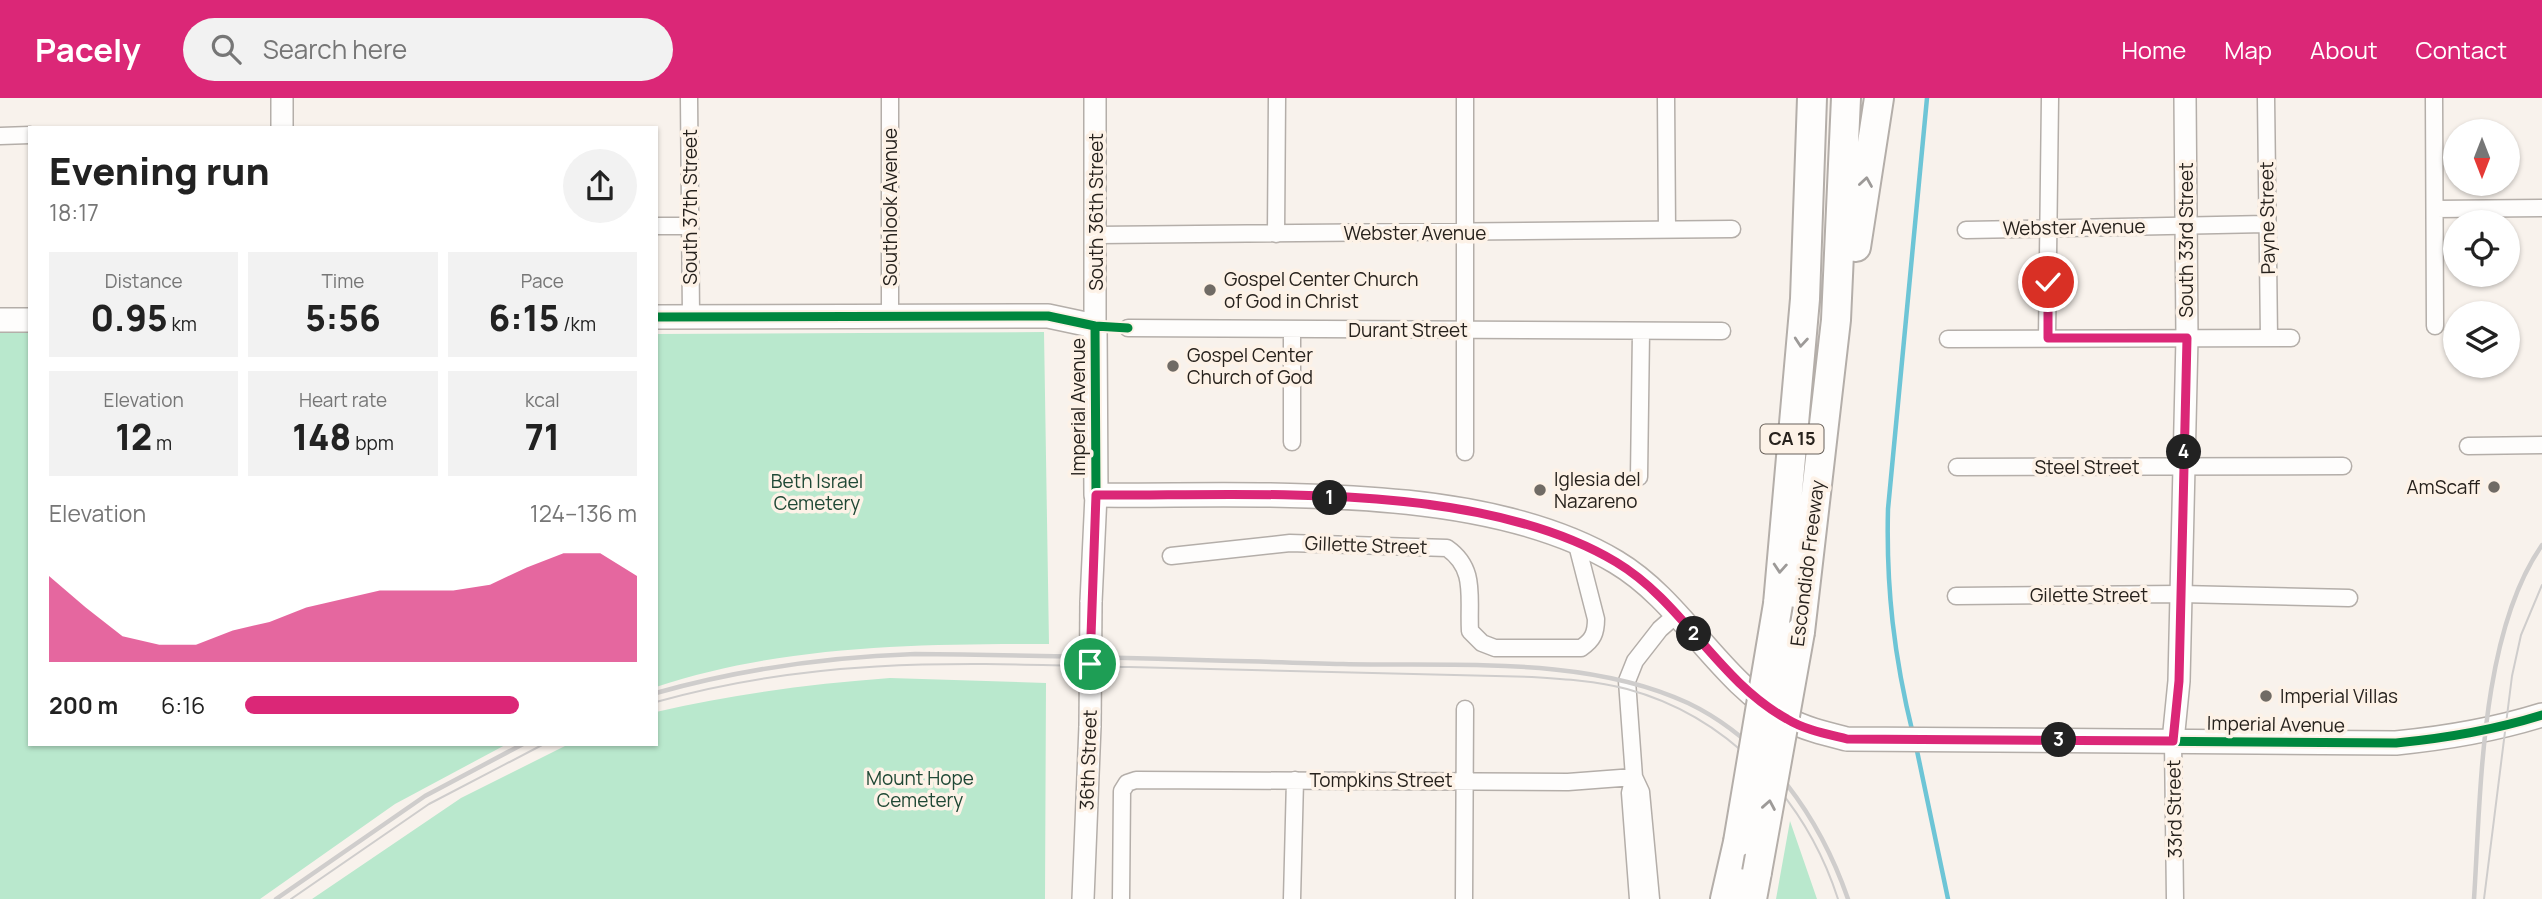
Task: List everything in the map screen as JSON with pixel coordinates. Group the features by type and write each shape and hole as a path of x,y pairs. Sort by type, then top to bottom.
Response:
{"highway":[{"name":"Escondido Freeway","path":"1755,886 1800,632 1836,320 1846,98"},
{"path":"1836,320 1853,267 1879,98"},
{"name":"Escondido Freeway","path":"1725,899 1738,842 1777,604 1805,299 1810,100"}],"main road":[{"name":"Imperial Avenue","path":"658,317 1048,316 1095,326 1096,495 1391,500 1458,510 1542,528 1576,541 1618,563 1676,615 1731,676 1767,706 1789,721 1847,739 2396,743 2474,734 2542,715"},
{"path":"0,320 28,320"}],"street":[{"path":"282,98 282,126"},
{"name":"South 37th Street","path":"689,98 691,316"},
{"name":"Southlook Avenue","path":"890,98 890,316"},
{"name":"South 36th Street","path":"1095,98 1098,235 1095,326"},
{"path":"1276,234 1277,98"},
{"path":"1465,98 1465,452"},
{"path":"1666,98 1667,229"},
{"path":"2048,338 2050,98"},
{"name":"South 33rd Street","path":"2183,467 2187,338 2185,98"},
{"name":"Payne Street","path":"2266,98 2269,338"},
{"path":"2434,98 2435,326"},
{"path":"0,136 28,135"},
{"path":"2435,209 2542,208"},
{"name":"Webster Avenue","path":"1966,230 2048,226 2266,224"},
{"path":"658,226 690,226"},
{"name":"Webster Avenue","path":"1098,235 1732,229"},
{"name":"Durant Street","path":"1128,328 1722,331"},
{"path":"1292,330 1292,442"},
{"path":"1639,477 1642,332"},
{"path":"1948,339 2291,338"},
{"path":"2468,446 2542,445"},
{"name":"Steel Street","path":"1956,467 2343,467"},
{"name":"33rd Street","path":"2175,899 2173,741 2179,681 2183,467"},
{"name":"36th Street","path":"1083,899 1096,495"},
{"name":"Gillette Street","path":"1171,556 1290,543 1447,548 1463,559 1467,571 1470,631 1482,643 1494,648 1581,648 1591,641 1596,631 1596,619 1576,541"},
{"name":"Gilette Street","path":"1956,596 2180,594 2349,598"},
{"path":"1638,899 1630,793 1634,777 1627,681 1635,661 1660,629 1676,615"},
{"path":"1464,899 1465,709"},
{"path":"1634,777 1641,792 1651,899"},
{"name":"Tompkins Street","path":"1127,783 1295,779 1568,782 1634,777"},
{"path":"1292,899 1295,779"},
{"name":"36th Street","path":"1121,899 1122,791 1127,783"}],"green space":[{"path":"28,331 28,746 503,746 395,804 260,899 0,899 0,332"},
{"name":"Beth Israel Cemetery","path":"1044,332 1049,644 900,647 801,655 704,673 658,686 658,334"},
{"name":"Mount Hope Cemetery","path":"890,678 1046,683 1045,899 312,899 461,798 565,746 658,746 658,712 772,690"},
{"path":"1790,821 1817,899 1776,899"}],"waterway":[{"path":"1913,734 1893,622 1888,567 1888,509 1927,98"},
{"path":"1916,746 1948,899"}],"tram line":[{"path":"2484,899 2512,676 2521,635 2542,585"},
{"path":"658,702 717,687 776,677 834,670 949,664 1532,677 1604,684 1664,702 1699,720 1731,742 1759,767 1784,796 1806,828 1838,899"},
{"path":"291,899 429,804 540,746"}],"railway":[{"path":"2474,899 2482,764 2495,668 2506,623 2522,581 2542,545"},
{"path":"658,692 720,677 784,666 915,654 1474,665 1563,670 1606,677 1648,688 1688,703 1716,719 1766,760 1806,811 1848,899"},
{"path":"276,899 425,796 519,746"}],"cycle path":[{"path":"658,317 1048,316 1095,326 1128,328"},
{"path":"1095,326 1096,495 1293,495 1364,498 1433,505 1499,517 1561,536 1616,562 1640,579 1661,598 1720,663 1763,703 1794,723 1824,733 1847,739 2396,743 2470,733 2542,715"}],"place":[{"name":"Gospel Center Church of God in Christ","path":"1210,290"},
{"name":"Gospel Center Church of God","path":"1173,366"},
{"name":"AmScaff","path":"2494,487"},
{"name":"Iglesia del Nazareno","path":"1540,490"},
{"name":"Imperial Villas","path":"2266,696"}],"route":[{"path":"1090,664 1096,495 1391,500 1438,506 1542,528 1576,541 1618,563 1668,606 1731,676 1767,706 1789,721 1823,733 1847,739 2173,741 2179,681 2187,338 2048,338 2048,282"}]}
